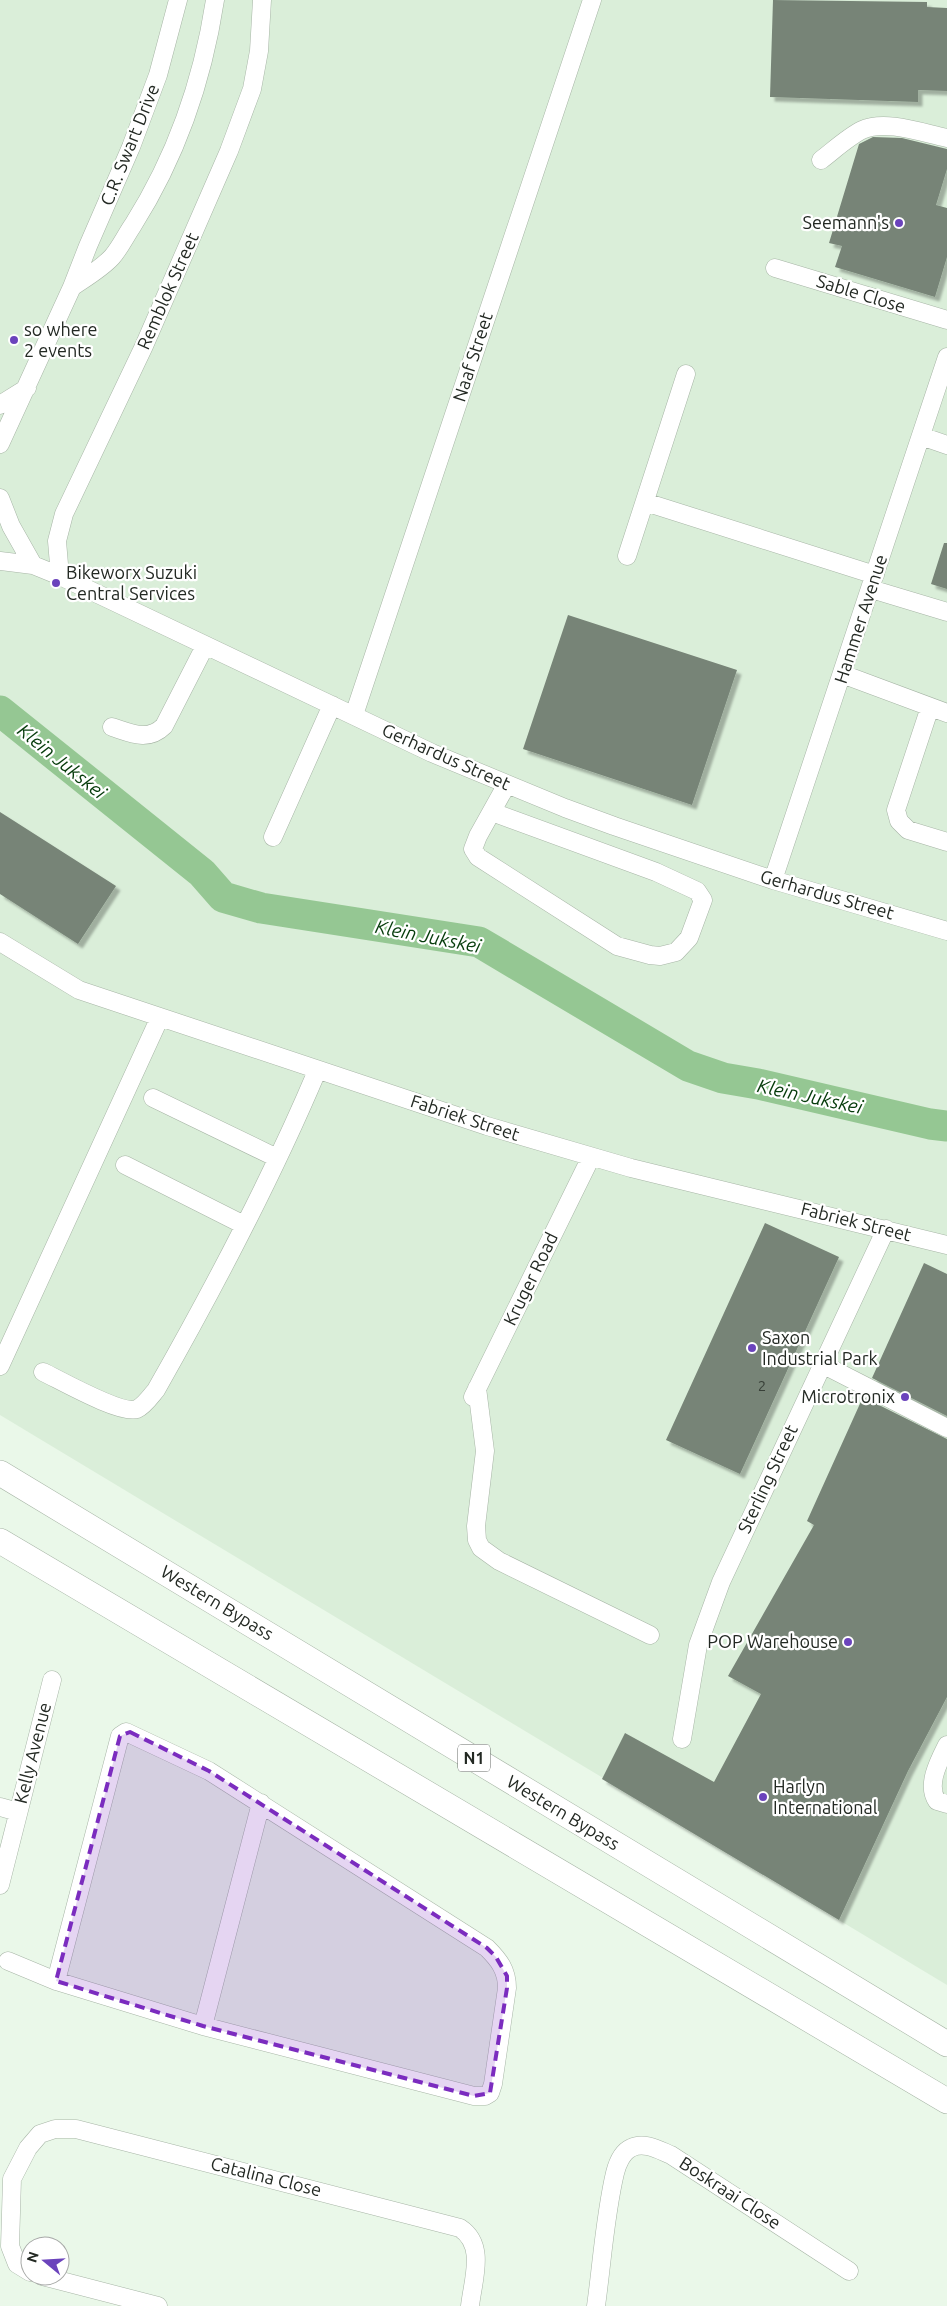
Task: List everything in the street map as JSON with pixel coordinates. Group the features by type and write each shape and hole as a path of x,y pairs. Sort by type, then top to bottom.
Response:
{"highway":[{"name":"Western Bypass","path":"0,1473 947,2044"},
{"path":"0,1541 947,2101"}],"street":[{"name":"C.R. Swart Drive","path":"0,444 72,287 131,147 158,75 178,0"},
{"name":"C.R. Swart Drive","path":"72,287 112,257 144,207 180,134 198,79 215,0"},
{"name":"Remblok Street","path":"60,576 57,541 64,514 151,328 229,151 252,89 259,51 262,0"},
{"name":"Naaf Street","path":"354,715 592,0"},
{"path":"821,160 862,130 873,126 886,126 947,138"},
{"name":"Sable Close","path":"776,268 947,320"},
{"name":"Hammer Avenue","path":"773,880 947,357"},
{"path":"627,556 686,374"},
{"path":"0,406 27,387"},
{"path":"921,436 947,444"},
{"path":"0,498 11,526 33,564"},
{"path":"645,502 833,562 873,582 947,612"},
{"name":"Gerhardus Street","path":"0,561 33,564 432,753 614,826 773,880 947,930"},
{"path":"112,727 144,736 160,731 205,646"},
{"path":"842,674 947,713"},
{"path":"272,838 332,705"},
{"path":"930,707 896,810 899,822 908,830 947,842"},
{"path":"492,812 656,872 697,891 703,900 689,938 676,952 660,956 650,956 617,946 488,865 475,854 474,848 478,836 507,784"},
{"name":"Fabriek Street","path":"0,942 79,990 317,1070 591,1157 947,1245"},
{"path":"0,1365 160,1017"},
{"path":"43,1372 107,1403 128,1409 137,1409 156,1390 244,1225 317,1070"},
{"path":"153,1098 277,1158"},
{"name":"Kruger Road","path":"591,1157 474,1394 485,1451 476,1526 477,1540 481,1548 499,1561 650,1635"},
{"path":"125,1165 244,1225"},
{"name":"Sterling Street","path":"682,1739 698,1645 712,1606 744,1528 886,1229"},
{"path":"822,1364 947,1428"},
{"name":"Kelly Avenue","path":"0,1885 52,1680"},
{"path":"8,1961 56,1981 203,2026 474,2096 490,2093 493,2084 507,1988 507,1976 496,1957 487,1948 209,1771 130,1732 120,1736 56,1981"},
{"path":"947,1745 940,1760 932,1790 937,1801 947,1804"},
{"path":"203,2026 260,1803"},
{"path":"0,1807 18,1812"},
{"name":"Catalina Close","path":"20,2266 17,2264 10,2246 6,2177 40,2134 55,2129 76,2129 444,2222 466,2232 474,2242 476,2250 470,2306"},
{"name":"Boskraai Close","path":"596,2306 615,2173 618,2163 631,2148 641,2146 657,2149 671,2155 849,2271"},
{"path":"70,2283 158,2306"}],"highlighted area":[{"path":"130,1732 209,1771 487,1948 496,1957 507,1976 507,1988 490,2093 474,2096 203,2026 56,1981 120,1736"}],"shaded area":[{"path":"0,0 947,0 947,1985 0,1415"}],"building":[{"path":"773,0 927,2 927,7 947,8 947,91 918,90 918,102 770,97"},
{"path":"873,137 902,138 947,149 947,169 936,205 947,208 947,257 935,297 835,267 842,246 829,243 859,144"},
{"path":"944,543 947,543 947,589 931,584"},
{"path":"568,615 737,670 692,805 523,749"},
{"path":"0,812 116,886 78,944 0,894"},
{"name":"Saxon Industrial Park","path":"765,1223 839,1257 740,1474 666,1440"},
{"path":"924,1263 947,1274 947,1416 872,1378"},
{"path":"863,1397 947,1439 947,1697 908,1771 839,1920 602,1779 625,1733 714,1782 761,1694 728,1676 814,1525 807,1521"}],"waterway":[{"name":"Klein Jukskei","path":"0,711 202,873 223,897 261,908 479,942 688,1066 723,1078 758,1084 930,1124 947,1126"}],"place":[{"name":"Seemann's","path":"899,223"},
{"name":"so where 2 events","path":"14,340"},
{"name":"Bikeworx Suzuki Central Services","path":"56,583"},
{"name":"Saxon Industrial Park","path":"752,1348"},
{"name":"Microtronix","path":"905,1397"},
{"name":"POP Warehouse","path":"848,1642"},
{"name":"Harlyn International","path":"763,1797"}]}
